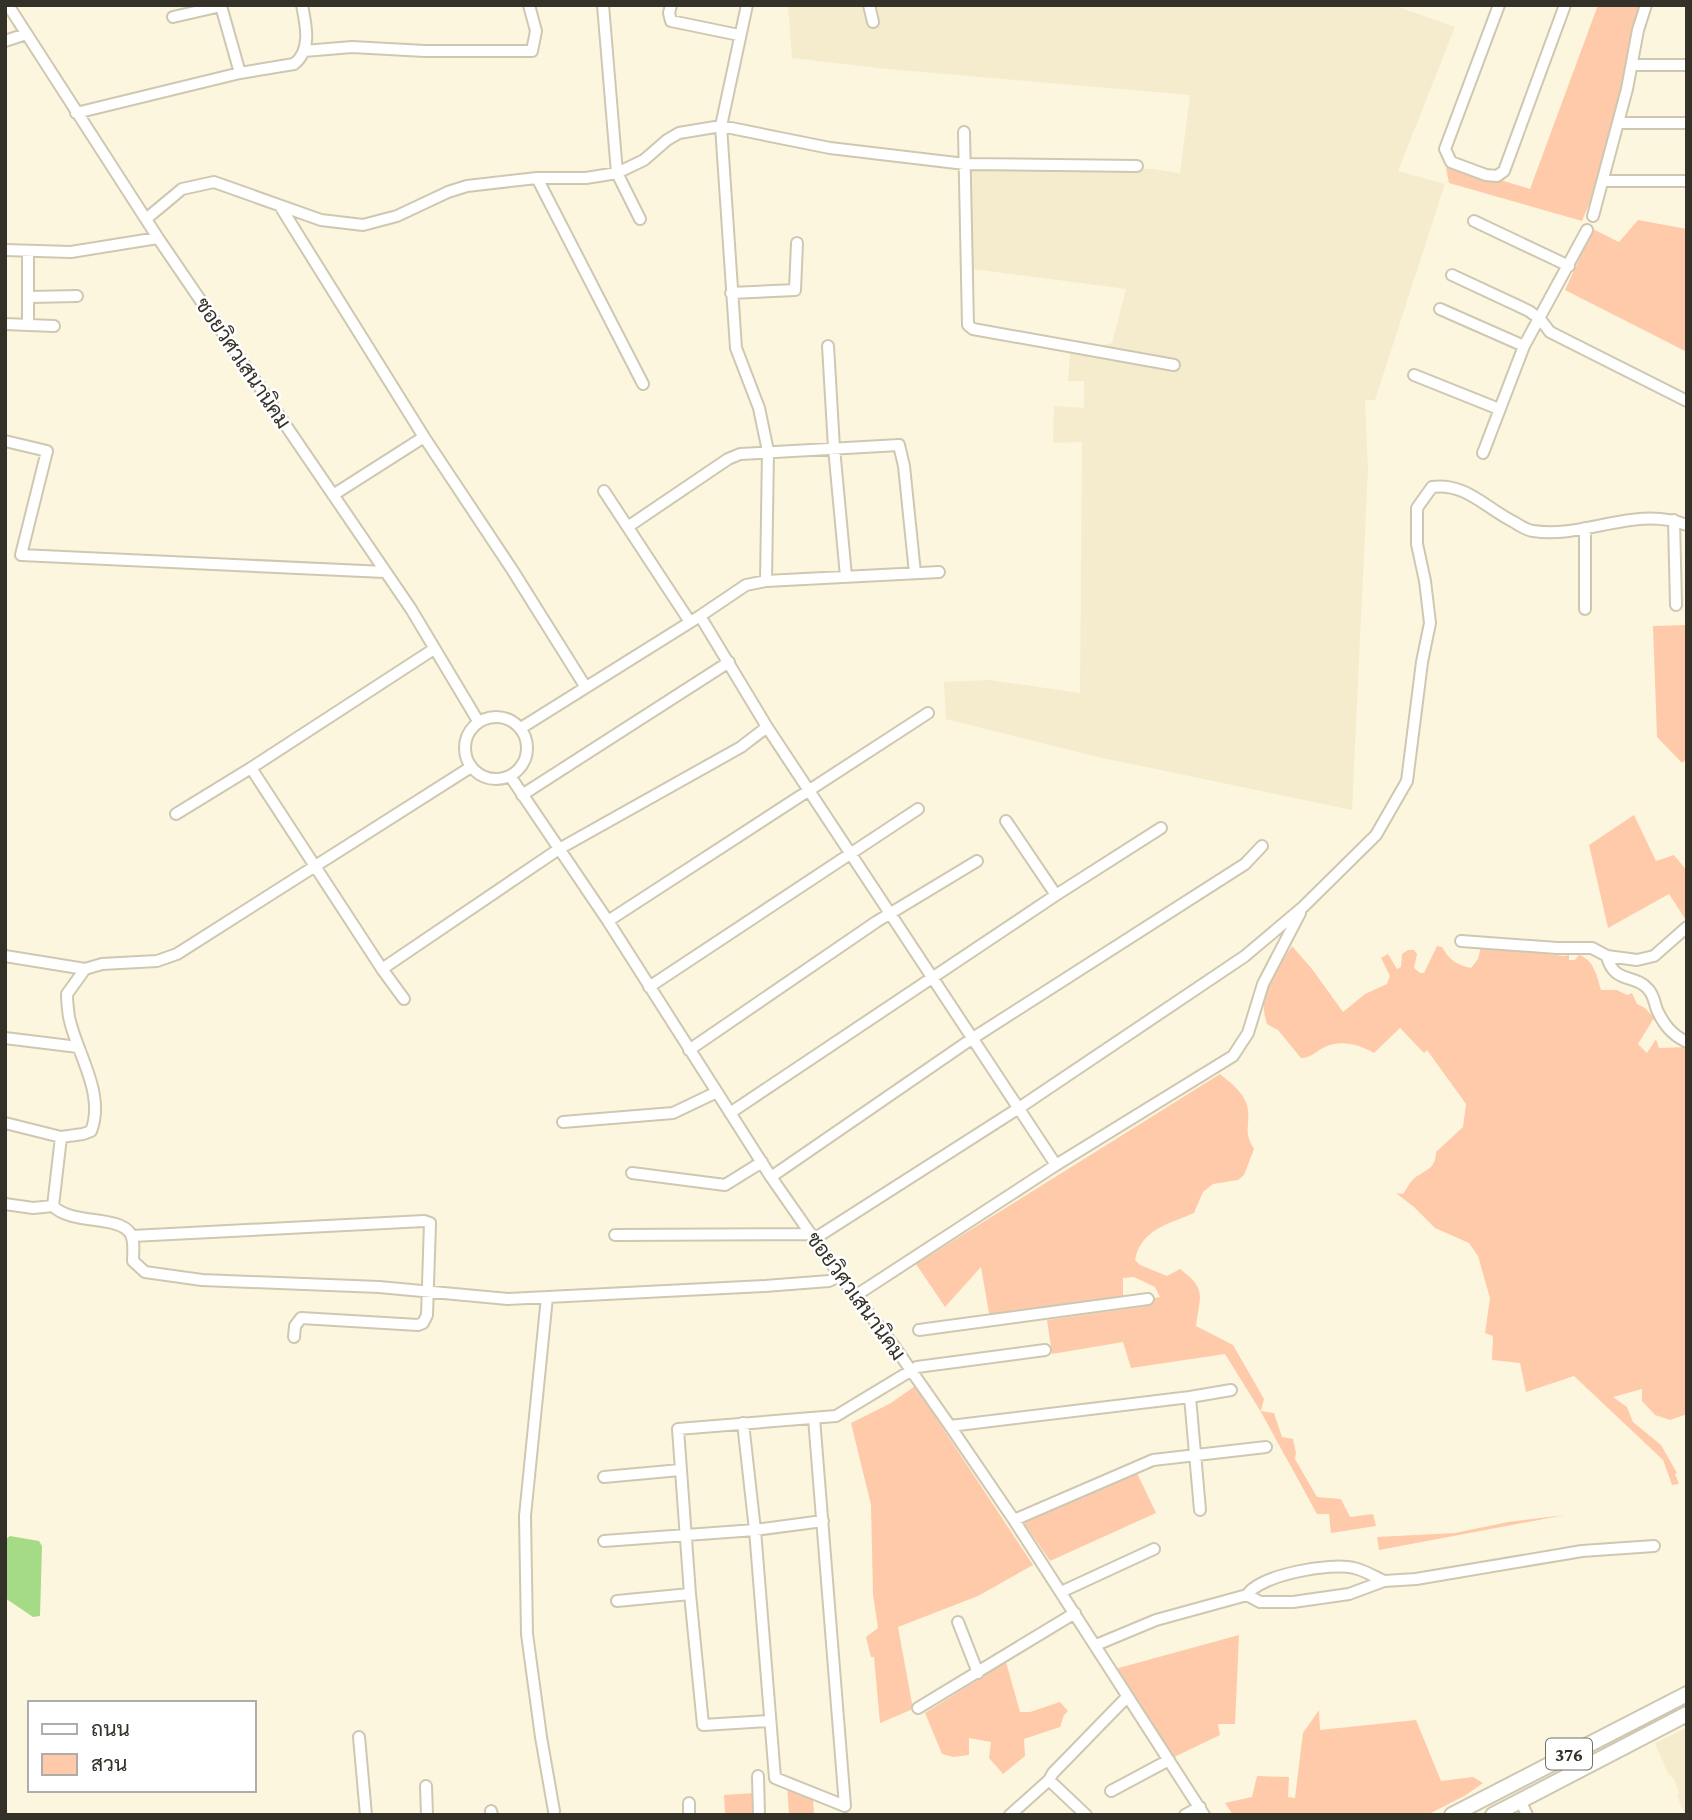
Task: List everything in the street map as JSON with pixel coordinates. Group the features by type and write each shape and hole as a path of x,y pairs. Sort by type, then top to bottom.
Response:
{"main road":[{"name":"376","path":"1452,1815 1687,1694"},
{"name":"376","path":"1493,1815 1687,1714"}],"street":[{"name":"ซอยวิศวเสนานิคม","path":"8,5 158,238 385,572 478,721"},
{"path":"76,113 240,73 294,64 304,51 306,39 302,5"},
{"path":"304,51 352,47 533,51 536,31 529,5"},
{"path":"603,5 617,173 640,219"},
{"path":"671,5 671,21 740,35"},
{"path":"747,5 721,126 736,348 759,408 768,451 766,581"},
{"path":"869,5 873,22"},
{"path":"1499,5 1445,149 1451,162 1486,175 1497,176 1504,171 1565,5"},
{"path":"1593,216 1646,5"},
{"path":"173,17 221,6 240,73"},
{"path":"5,41 26,34"},
{"path":"1633,65 1687,65"},
{"path":"1618,123 1687,123"},
{"path":"146,219 182,189 214,181 321,220 363,225 397,216 467,186 537,178 586,178 617,173 644,160 679,133 721,126 830,148 965,164 1137,166"},
{"path":"964,132 968,325 972,329 1174,365"},
{"path":"537,178 643,384"},
{"path":"1603,181 1687,181"},
{"path":"280,206 424,438 513,571 585,686"},
{"path":"1474,221 1569,266"},
{"path":"1483,453 1524,346 1587,230"},
{"path":"5,250 71,252 158,238"},
{"path":"731,293 795,290 797,243"},
{"path":"28,251 29,325"},
{"path":"1452,275 1529,311 1540,319 1550,332 1687,401"},
{"path":"30,297 77,296"},
{"path":"1440,309 1524,346"},
{"path":"5,324 54,326"},
{"path":"828,346 846,576"},
{"path":"1414,375 1499,408"},
{"path":"333,495 424,438"},
{"path":"5,441 47,452 22,555 385,572"},
{"path":"629,526 728,459 740,454 889,444 901,447 915,573"},
{"path":"615,1236 812,1236 1019,1108 1245,956 1303,907 1376,835 1407,781 1422,662 1430,623 1426,581 1417,544 1417,508 1433,487 1446,485 1474,496 1501,516 1531,531 1585,528 1652,517 1687,525"},
{"path":"604,491 729,662 767,727 1056,1165"},
{"path":"1674,520 1675,605"},
{"path":"1585,528 1585,609"},
{"path":"521,727 746,585 766,581 939,572"},
{"path":"176,814 435,649"},
{"path":"522,795 729,662"},
{"path":"608,921 928,713"},
{"path":"496,716 505,717 521,727 526,736 527,755 518,771 499,779 479,774 471,767 464,748 466,738 478,721 496,716"},
{"path":"382,969 559,849 741,747 767,727"},
{"path":"5,956 85,969 102,964 157,961 177,954 471,767"},
{"path":"251,768 404,999"},
{"name":"ซอยวิศวเสนานิคม","path":"510,776 608,921 771,1177 950,1426 1014,1520 1202,1811"},
{"path":"649,987 918,809"},
{"path":"1006,821 1056,895"},
{"path":"730,1113 1161,828"},
{"path":"771,1177 973,1038 1211,887 1245,864 1262,846"},
{"path":"689,1050 891,913 977,861"},
{"path":"855,1296 1056,1165 1233,1056 1248,1033 1263,984 1303,907"},
{"path":"1461,941 1557,948 1592,947 1607,956 1637,960 1654,956 1687,927"},
{"path":"1607,956 1609,966 1616,973 1645,985 1651,992 1665,1025 1676,1037 1687,1042"},
{"path":"5,1123 61,1137 91,1130 95,1105 69,1017 66,995 85,969"},
{"path":"5,1038 78,1047"},
{"path":"563,1122 673,1113 717,1092"},
{"path":"53,1206 61,1137"},
{"path":"632,1173 725,1185 762,1162"},
{"path":"5,1204 33,1208 53,1206"},
{"path":"53,1206 71,1217 101,1221 123,1228 132,1236 424,1221 430,1223 427,1315 420,1325 301,1318 295,1326 294,1337"},
{"path":"132,1236 133,1261 145,1272 160,1275 202,1280 379,1287 509,1299 765,1286 829,1281 840,1276"},
{"path":"547,1297 525,1529 527,1634 554,1811"},
{"path":"919,1329 1148,1299"},
{"path":"770,1721 703,1725 678,1429 836,1416 923,1365 1045,1350"},
{"path":"950,1426 1231,1390"},
{"path":"1190,1397 1200,1510"},
{"path":"743,1423 755,1530 775,1778 845,1806 814,1418"},
{"path":"1014,1520 1153,1460 1266,1447"},
{"path":"604,1477 680,1470"},
{"path":"604,1541 755,1530 823,1521"},
{"path":"1096,1645 1156,1619 1247,1595 1261,1602 1293,1602 1349,1594 1384,1581 1416,1579 1582,1552 1654,1546"},
{"path":"1061,1592 1154,1549"},
{"path":"1247,1595 1252,1587 1289,1573 1321,1568 1353,1567 1384,1581"},
{"path":"617,1601 690,1594"},
{"path":"918,1708 1075,1612"},
{"path":"958,1622 978,1672"},
{"path":"1010,1815 1049,1780 1128,1697"},
{"path":"359,1737 366,1815"},
{"path":"1111,1791 1169,1760"},
{"path":"758,1776 759,1815"},
{"path":"1049,1780 1086,1815"},
{"path":"426,1786 427,1815"},
{"path":"1520,1800 1527,1815"},
{"path":"1185,1815 1202,1811"}],"shaded area":[{"path":"788,5 1393,5 1455,27 1398,171 1445,184 1375,400 1365,400 1368,469 1352,810 1098,757 946,719 944,682 989,680 1080,693 1082,442 1053,443 1054,406 1084,408 1084,381 1068,381 1070,353 1112,343 1126,289 973,269 971,167 1153,169 1180,173 1190,95 887,69 792,58"},
{"path":"10,1536 39,1541 42,1546 40,1616 33,1617 5,1598 5,1540"},
{"path":"1687,1727 1685,1815 1674,1779 1668,1774 1655,1743"}],"green space":[{"path":"1598,5 1640,5 1632,29 1624,80 1590,202 1582,221 1449,183 1446,168 1451,165 1530,189"},
{"path":"1638,220 1687,229 1687,352 1565,290 1593,229 1619,242"},
{"path":"1687,625 1687,759 1682,763 1657,737 1653,626"},
{"path":"1634,815 1656,861 1674,855 1687,871 1686,920 1669,894 1608,928 1589,845"},
{"path":"1292,946 1343,1012 1365,994 1387,984 1390,976 1381,958 1388,954 1397,969 1401,967 1402,954 1414,950 1417,954 1414,968 1420,973 1424,973 1437,946 1442,947 1454,961 1471,968 1478,959 1481,946 1569,955 1569,960 1575,960 1579,955 1591,965 1601,990 1617,990 1627,995 1632,993 1637,1004 1654,1018 1638,1044 1647,1053 1656,1039 1659,1048 1687,1047 1687,1414 1670,1420 1655,1415 1642,1401 1642,1389 1613,1397 1627,1407 1633,1422 1661,1445 1677,1473 1675,1474 1679,1484 1672,1485 1663,1460 1574,1376 1526,1392 1520,1363 1492,1360 1493,1336 1485,1333 1490,1298 1478,1256 1469,1243 1435,1228 1396,1193 1403,1194 1414,1178 1431,1167 1436,1152 1463,1127 1466,1104 1427,1050 1424,1053 1400,1028 1374,1053 1339,1043 1301,1058 1278,1030 1267,1024 1264,1013 1269,983"},
{"path":"1220,1074 1238,1090 1247,1104 1248,1134 1254,1149 1244,1175 1238,1180 1213,1184 1203,1192 1194,1213 1150,1234 1143,1241 1135,1260 1140,1265 1167,1276 1180,1269 1189,1276 1200,1293 1196,1326 1233,1345 1264,1399 1261,1411 1274,1413 1282,1437 1293,1439 1295,1459 1317,1497 1341,1499 1350,1517 1373,1514 1376,1526 1331,1533 1329,1514 1317,1514 1261,1412 1225,1354 1131,1368 1123,1342 1052,1354 1047,1320 1147,1306 1148,1299 990,1319 981,1267 945,1307 916,1264","holes":["1134,1277 1155,1287 1160,1297 1149,1299 1147,1295 1123,1295 1123,1278"]},
{"path":"915,1386 1033,1565 978,1596 898,1627 913,1709 880,1723 874,1657 871,1657 866,1637 878,1628 873,1595 871,1505 851,1423 891,1403"},
{"path":"1137,1473 1156,1513 1050,1561 1024,1523"},
{"path":"1565,1515 1379,1550 1377,1537 1455,1533 1508,1522"},
{"path":"1239,1635 1235,1724 1218,1724 1220,1735 1172,1758 1115,1669"},
{"path":"1006,1662 1020,1712 1030,1712 1060,1702 1068,1711 1060,1727 1024,1739 1025,1756 1003,1774 989,1758 991,1742 969,1738 969,1755 953,1757 942,1754 925,1713"},
{"path":"1319,1710 1320,1730 1416,1720 1441,1781 1473,1777 1483,1783 1427,1815 1233,1815 1225,1803 1252,1797 1257,1776 1289,1777 1288,1797 1295,1798 1303,1733"},
{"path":"787,1786 813,1799 814,1815 789,1815"},
{"path":"754,1793 755,1815 725,1815 724,1795"}]}
